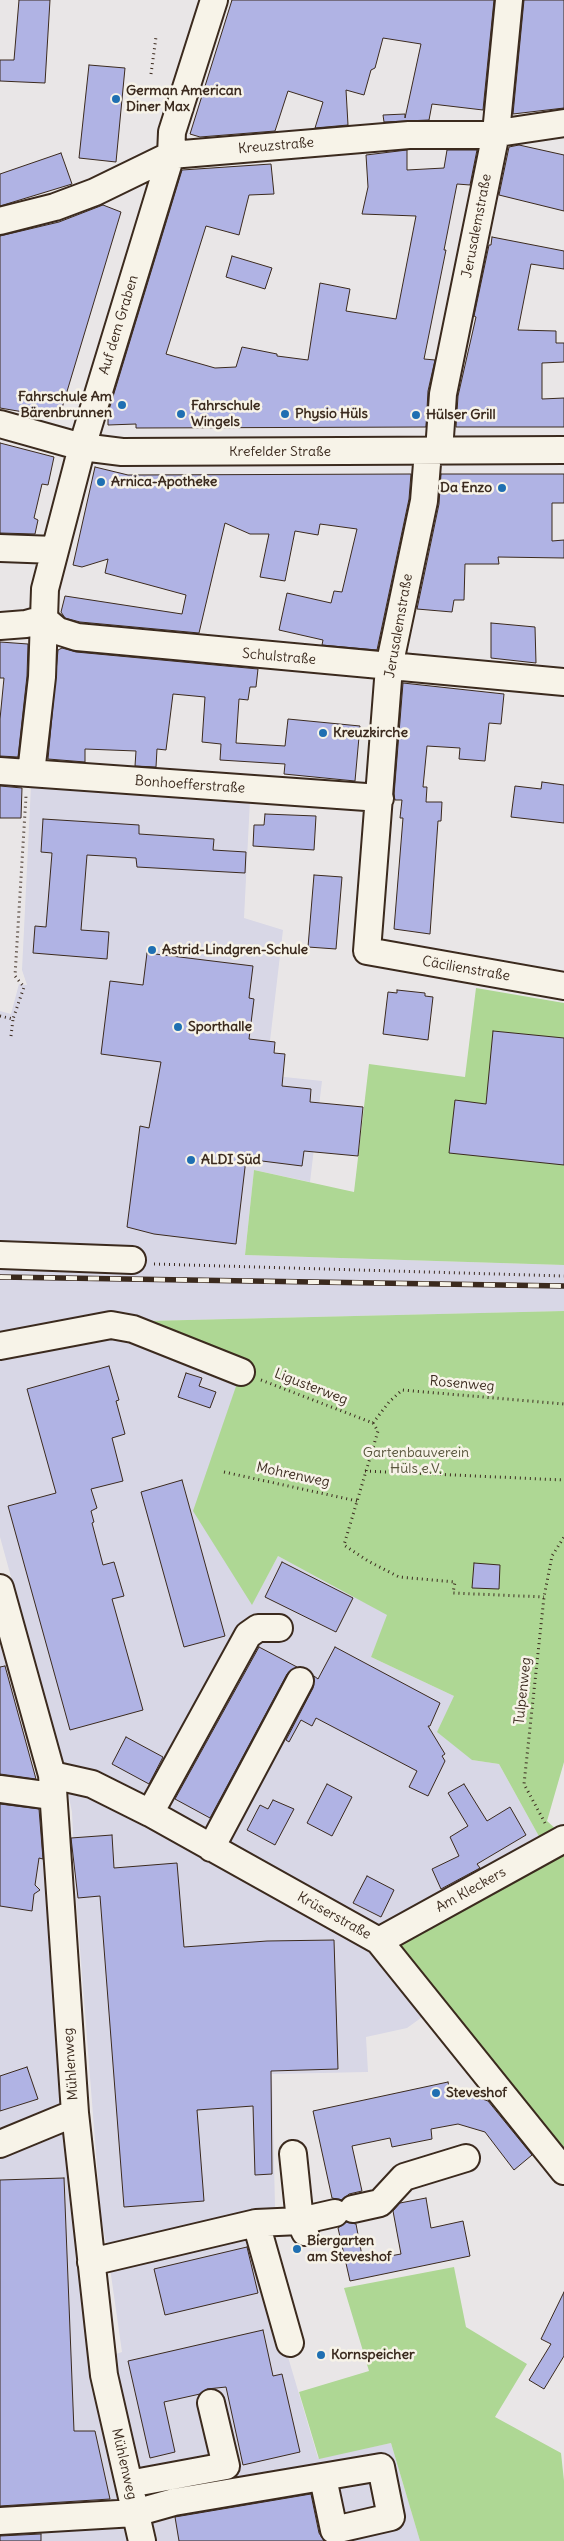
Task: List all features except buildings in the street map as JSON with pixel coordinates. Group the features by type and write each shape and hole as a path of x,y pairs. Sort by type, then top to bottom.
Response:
{"street":[{"name":"Auf dem Graben","path":"31,773 42,677 45,588 82,447 171,155 172,132 214,0"},
{"name":"Jerusalemstraße","path":"368,951 389,667 424,501 434,451 442,394 496,133 509,0"},
{"name":"Kreuzstraße","path":"0,221 55,207 95,192 171,155 409,135 496,133 564,123"},
{"name":"Krefelder Straße","path":"0,424 82,447 131,452 564,450"},
{"path":"0,548 55,550"},
{"path":"0,626 26,624 44,619"},
{"name":"Schulstraße","path":"44,619 58,631 77,637 564,682"},
{"name":"Bonhoefferstraße","path":"0,771 380,798"},
{"name":"Cäcilienstraße","path":"368,951 564,986"},
{"path":"0,1255 132,1260"},
{"path":"0,1346 111,1325 133,1329 241,1372"},
{"name":"Mühlenweg","path":"0,1588 11,1669 52,1785 74,2113 104,2376 142,2541"},
{"path":"150,1813 248,1635 258,1628 279,1628"},
{"path":"211,1848 300,1680"},
{"name":"Krüserstraße","path":"0,1789 92,1784 150,1813 379,1941 564,2171"},
{"name":"Am Kleckers","path":"379,1941 560,1841"},
{"path":"0,2144 74,2113"},
{"path":"293,2154 302,2226"},
{"path":"91,2262 256,2223 302,2226 344,2211 380,2203 404,2177 466,2158"},
{"path":"256,2223 290,2343"},
{"path":"129,2484 226,2466 211,2403"},
{"path":"0,2521 135,2513 174,2502 323,2478"}],"path":[{"path":"151,74 156,37"},
{"path":"11,1036 13,1019 24,987 15,976 26,793 31,773"},
{"path":"0,1016 13,1019"},
{"path":"132,1260 163,1266 564,1276"},
{"name":"Ligusterweg","path":"241,1372 372,1423"},
{"name":"Rosenweg","path":"372,1423 389,1402 402,1390 564,1404"},
{"path":"372,1423 378,1431 344,1545 368,1561 399,1577 455,1582 453,1593 544,1597"},
{"path":"365,1471 564,1480"},
{"name":"Mohrenweg","path":"224,1472 357,1501"},
{"name":"Tulpenweg","path":"560,1841 524,1784 544,1597 552,1556 564,1538"}],"shaded area":[{"path":"31,786 250,800 244,918 283,930 266,1075 322,1081 310,1182 254,1170 245,1255 564,1265 564,1311 146,1321 125,1312 0,1336 0,1011 11,1014 19,984 27,985 22,970"},
{"path":"122,1336 239,1378 194,1511 252,1604 278,1556 388,1615 371,1657 454,1696 472,1760 499,1764 541,1840 425,2015 407,2028 366,2037 368,2072 272,2074 275,2207 107,2249 101,2217 76,1898 72,1812 60,1755 0,1537 0,1358"},
{"path":"0,1645 43,1804 70,2194 94,2352 136,2541 0,2541"},
{"path":"255,2236 272,2303 318,2458 391,2443 420,2541 152,2541 110,2356 122,2352 110,2268"}],"green space":[{"path":"476,988 564,1003 564,1265 245,1255 254,1170 354,1192 369,1064 465,1077"},
{"name":"Gartenbauverein Hüls e.V.","path":"564,1311 564,1762 547,1821 558,1831 541,1840 499,1764 472,1760 437,1732 454,1696 371,1657 387,1615 278,1556 252,1605 193,1511 244,1363 146,1321"},
{"path":"564,1853 564,2148 391,1939"},
{"path":"454,2267 466,2327 527,2364 495,2417 561,2453 564,2481 564,2541 420,2541 391,2443 319,2459 299,2392 369,2371 344,2288"}],"railway":[{"path":"0,1277 564,1286"}],"place":[{"name":"German American Diner Max","path":"116,99"},
{"name":"Fahrschule Am Bärenbrunnen","path":"122,405"},
{"name":"Fahrschule Wingels","path":"181,414"},
{"name":"Physio Hüls","path":"285,414"},
{"name":"Hülser Grill","path":"416,415"},
{"name":"Arnica-Apotheke","path":"101,482"},
{"name":"Da Enzo","path":"502,488"},
{"name":"Kreuzkirche","path":"323,733"},
{"name":"Astrid-Lindgren-Schule","path":"152,950"},
{"name":"Sporthalle","path":"178,1027"},
{"name":"ALDI Süd","path":"191,1160"},
{"name":"Steveshof","path":"436,2093"},
{"name":"Biergarten am Steveshof","path":"297,2249"},
{"name":"Kornspeicher","path":"321,2355"}]}
